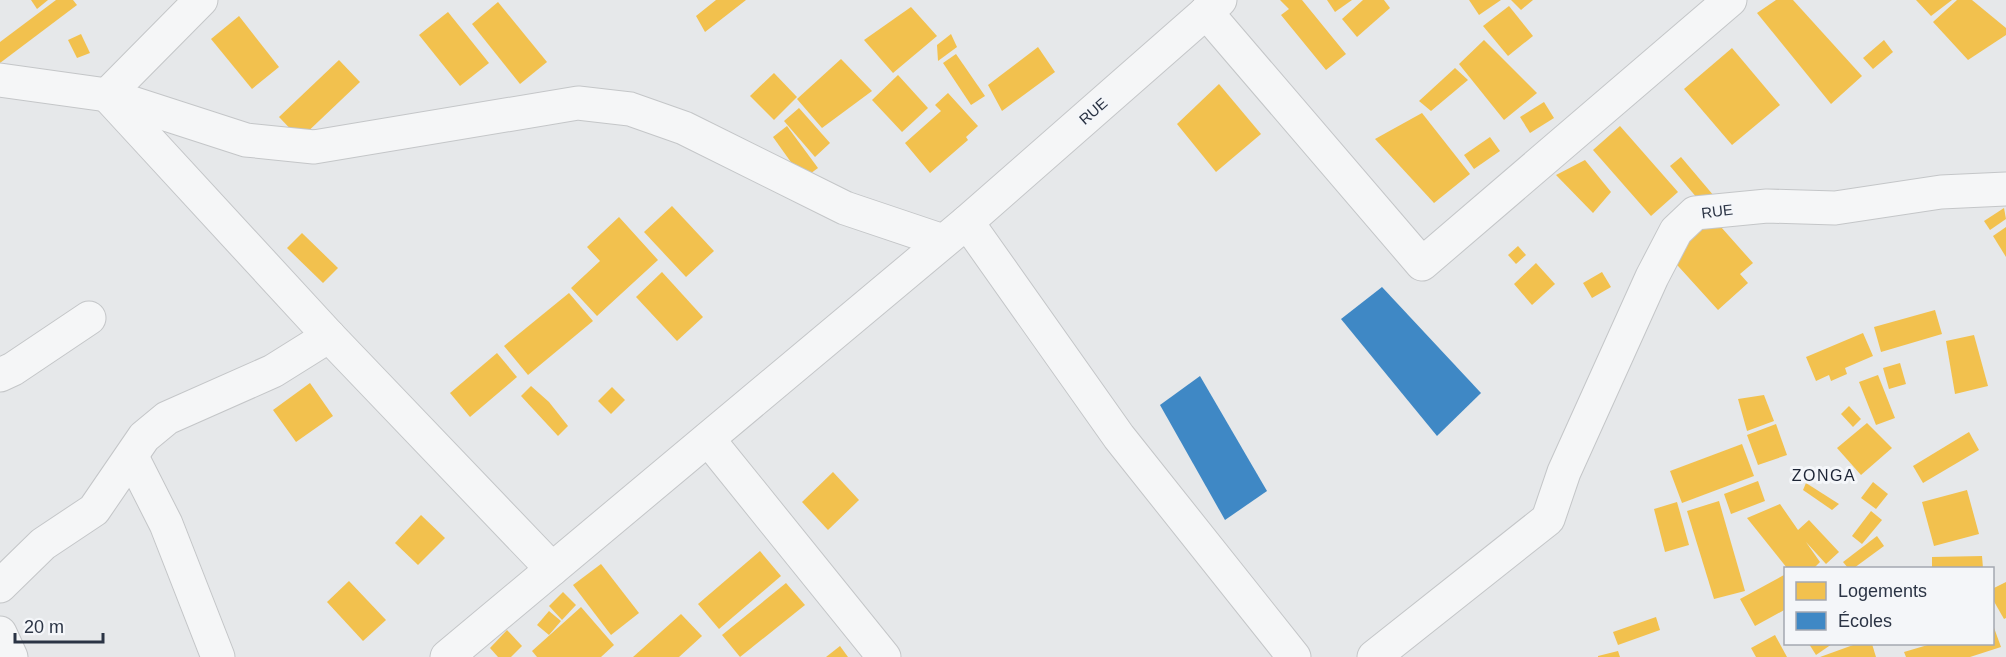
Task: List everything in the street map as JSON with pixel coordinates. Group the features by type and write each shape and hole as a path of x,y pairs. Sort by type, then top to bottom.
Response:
{"street":[{"path":"107,95 201,0"},
{"path":"1213,6 1422,264 1730,0"},
{"name":"RUE","path":"447,657 955,232 1213,6"},
{"path":"0,80 107,95 246,140 314,147 578,103 630,109 684,128 845,208 955,232 1294,657"},
{"path":"107,95 329,336 552,569"},
{"name":"RUE","path":"1374,657 1548,519 1564,472 1652,277 1676,231 1695,213 1767,206 1835,208 1941,192 2006,189"},
{"path":"0,375 13,369 89,318"},
{"path":"0,586 43,544 94,510 144,437 167,418 273,371 329,336"},
{"path":"708,439 884,657"},
{"path":"132,457 166,525 218,657"},
{"path":"0,633 11,657"}],"building: Logements":[{"path":"31,0 48,0 37,9"},
{"path":"56,0 73,0 77,5 0,63 0,42"},
{"path":"716,0 746,0 705,32 696,16"},
{"path":"1280,0 1302,0 1346,54 1326,70 1281,15 1289,9"},
{"path":"1327,0 1352,0 1335,12"},
{"path":"1363,0 1384,0 1390,8 1357,37 1342,19"},
{"path":"1469,0 1501,0 1479,15"},
{"path":"1511,0 1533,0 1521,10"},
{"path":"1776,0 1793,0 1862,76 1831,104 1757,13"},
{"path":"1916,0 1952,0 1931,16"},
{"path":"1957,0 1972,0 2006,28 2006,35 1968,60 1933,22"},
{"path":"498,2 547,62 520,84 472,24"},
{"path":"1509,6 1533,36 1508,56 1483,26"},
{"path":"911,7 937,36 893,73 864,40"},
{"path":"448,12 489,63 460,86 419,35"},
{"path":"239,16 279,67 252,89 211,39"},
{"path":"81,34 90,53 77,58 68,40"},
{"path":"951,34 957,47 938,61 937,45"},
{"path":"1484,40 1537,93 1504,120 1459,64"},
{"path":"1884,40 1893,52 1873,69 1863,58"},
{"path":"1038,47 1055,72 1002,111 988,85"},
{"path":"1732,48 1780,105 1732,145 1684,89"},
{"path":"956,54 985,96 971,105 943,63"},
{"path":"841,59 872,91 822,128 797,99"},
{"path":"339,60 360,82 300,139 279,117"},
{"path":"1455,68 1468,80 1431,111 1419,101"},
{"path":"774,73 797,97 774,120 750,96"},
{"path":"898,75 928,108 902,132 872,100"},
{"path":"1219,84 1261,134 1216,172 1177,124"},
{"path":"948,93 978,126 966,137 968,140 930,173 905,143 941,111 935,105"},
{"path":"1544,102 1554,118 1530,133 1520,117"},
{"path":"799,108 830,143 815,157 784,121"},
{"path":"1422,113 1470,174 1434,203 1375,139"},
{"path":"787,126 818,168 803,179 773,137"},
{"path":"1620,126 1678,192 1651,216 1593,150"},
{"path":"1490,137 1500,151 1474,169 1464,155"},
{"path":"1681,157 1714,196 1703,205 1670,166"},
{"path":"1585,160 1611,192 1593,213 1556,175"},
{"path":"672,206 714,251 686,277 644,232"},
{"path":"2004,208 2006,219 1990,230 1984,221"},
{"path":"619,217 658,260 597,316 571,288 600,261 587,247"},
{"path":"1713,218 1753,263 1740,274 1748,283 1718,310 1669,256"},
{"path":"2006,227 2006,257 1993,236"},
{"path":"302,233 338,268 323,283 287,248"},
{"path":"1518,246 1526,255 1516,264 1508,255"},
{"path":"1536,263 1555,284 1532,305 1514,284"},
{"path":"662,272 703,317 677,341 636,297"},
{"path":"1602,272 1611,287 1592,298 1583,283"},
{"path":"569,293 593,321 528,375 504,346"},
{"path":"1935,310 1942,334 1881,352 1874,327"},
{"path":"1863,333 1873,356 1845,368 1847,374 1831,381 1829,375 1816,381 1806,357"},
{"path":"1974,335 1988,386 1955,394 1946,341"},
{"path":"497,353 517,377 470,417 450,393"},
{"path":"1900,363 1906,384 1889,389 1883,368"},
{"path":"1878,375 1895,418 1876,425 1859,382"},
{"path":"310,383 333,416 296,442 273,410"},
{"path":"531,386 549,402 568,426 558,436 521,396"},
{"path":"612,387 625,400 611,414 598,401"},
{"path":"1764,395 1774,421 1747,431 1738,399"},
{"path":"1849,406 1861,419 1853,427 1841,414"},
{"path":"1867,423 1892,448 1861,475 1837,448"},
{"path":"1776,424 1787,455 1758,465 1747,435"},
{"path":"1969,432 1979,450 1923,483 1913,466"},
{"path":"1742,444 1754,476 1682,503 1670,471"},
{"path":"833,472 859,500 828,530 802,502"},
{"path":"1758,481 1765,501 1731,514 1724,494"},
{"path":"1873,482 1888,494 1876,509 1861,498"},
{"path":"1806,483 1839,504 1832,510 1803,490"},
{"path":"1967,490 1979,534 1934,546 1922,502"},
{"path":"1719,501 1745,591 1714,599 1687,511"},
{"path":"1677,502 1689,545 1665,552 1654,509"},
{"path":"1780,504 1798,530 1809,520 1839,552 1826,564 1806,542 1820,562 1815,567 1786,567 1747,518"},
{"path":"1871,511 1882,520 1862,544 1852,536"},
{"path":"421,515 445,538 418,565 395,543"},
{"path":"1877,536 1884,546 1855,567 1847,567 1843,562"},
{"path":"760,551 781,576 719,629 698,604"},
{"path":"1982,556 1983,567 1932,567 1932,557"},
{"path":"601,564 639,613 611,635 573,585"},
{"path":"1784,575 1784,610 1755,626 1740,599"},
{"path":"349,581 386,620 363,641 327,602"},
{"path":"2006,582 2006,618 2004,619 1994,602 1994,588"},
{"path":"786,583 805,605 740,657 722,635"},
{"path":"563,592 576,605 562,620 549,606"},
{"path":"581,607 614,645 601,657 537,657 532,651"},
{"path":"549,611 561,621 549,635 537,625"},
{"path":"681,614 702,636 679,657 633,657"},
{"path":"1656,617 1660,630 1618,645 1613,632"},
{"path":"1994,628 2001,647 1970,657 1906,657 1904,652 1928,645 1994,645"},
{"path":"507,630 522,646 511,657 498,657 490,648"},
{"path":"1775,635 1787,657 1756,657 1751,648"},
{"path":"1810,645 1831,645 1816,655"},
{"path":"1853,645 1872,645 1876,657 1820,657"},
{"path":"840,646 848,657 826,657"},
{"path":"1618,651 1620,657 1598,657 1598,656"}],"building: Écoles":[{"path":"1382,287 1481,393 1437,436 1341,319"},
{"path":"1200,376 1267,491 1225,520 1160,405"}],"district":[{"name":"ZONGA","path":"1824,475"}]}
